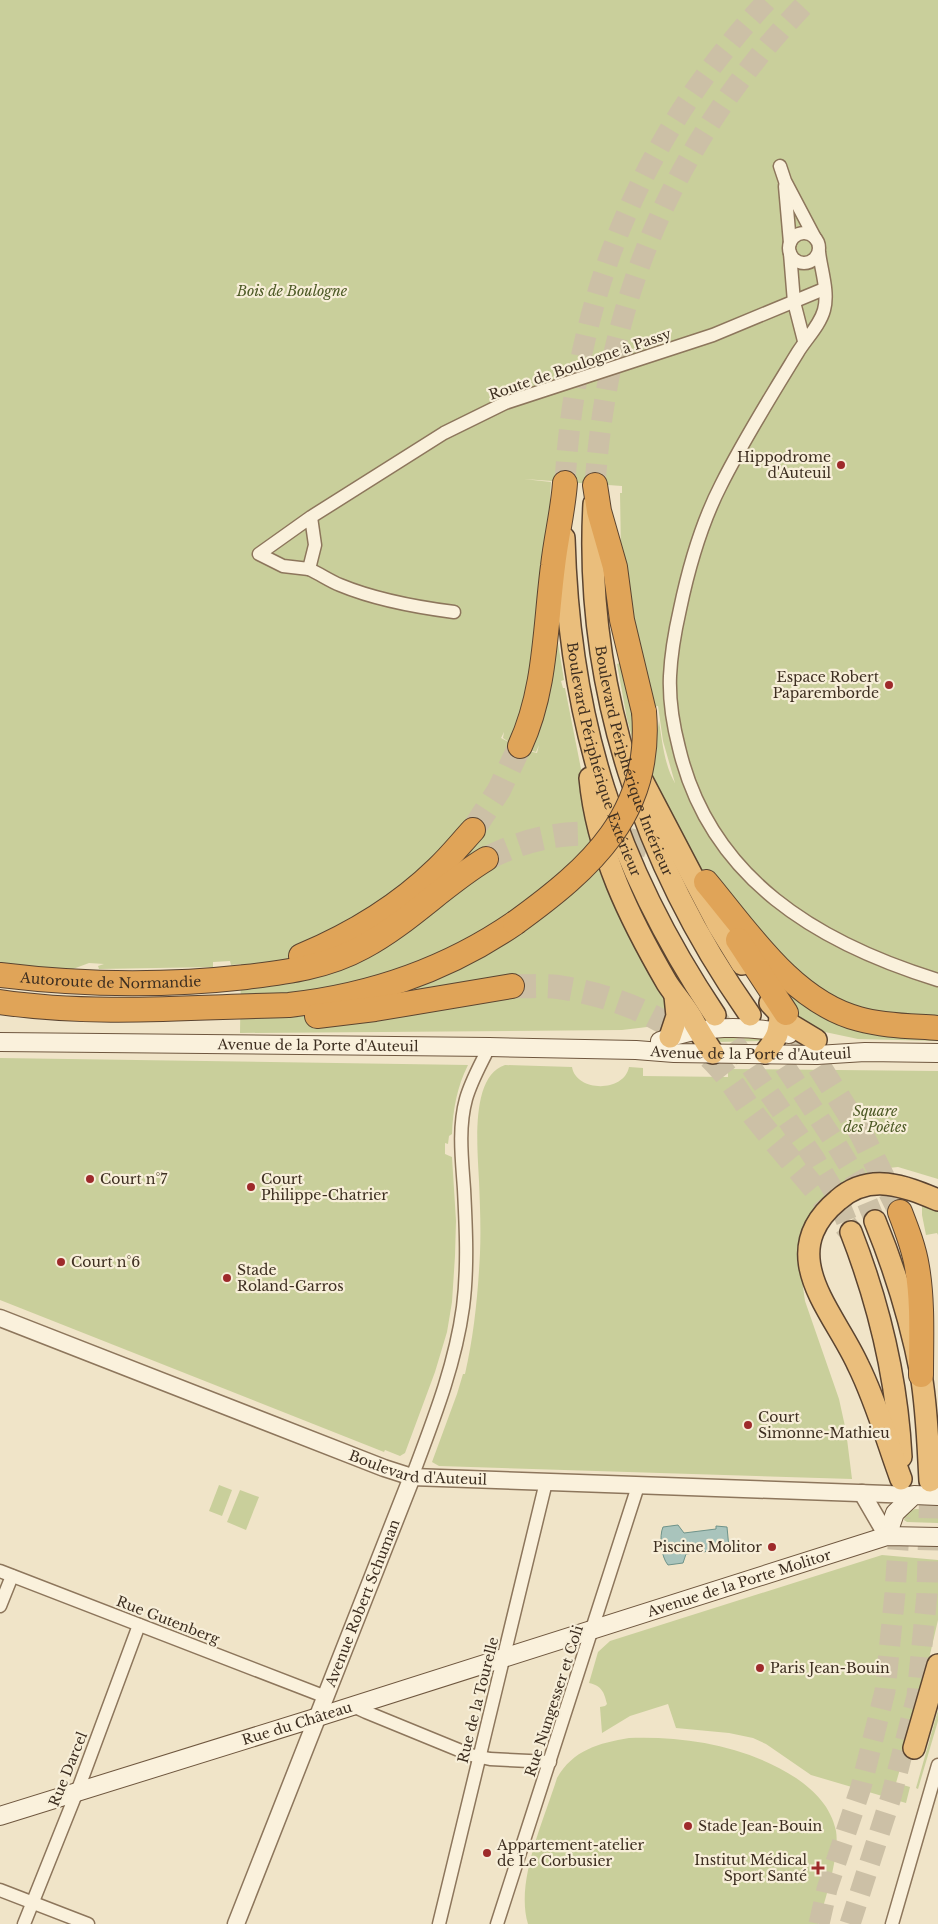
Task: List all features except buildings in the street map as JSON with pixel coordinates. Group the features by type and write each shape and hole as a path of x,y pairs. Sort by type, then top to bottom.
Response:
{"highway":[{"name":"Boulevard Périphérique Extérieur","path":"565,483 566,591 572,654 581,703 599,775 631,863 646,897 677,956 715,1014"},
{"path":"520,746 539,689 553,564 565,483"},
{"path":"126,1009 316,1002 363,993 411,977 457,957 490,940 516,923 574,876 601,847 620,823 634,796 642,772 646,739 644,712 622,620 615,567 599,511 595,485"},
{"name":"Boulevard Périphérique Intérieur","path":"595,485 593,526 594,590 600,645 610,701 627,769 663,865 697,932 750,1015"},
{"path":"610,701 641,779 718,925 782,1020 816,1040"},
{"path":"581,703 594,810 603,848 617,888 675,996 695,1023 698,1031 713,1053"},
{"path":"222,980 301,956 330,944 370,922 409,894 437,869 473,830"},
{"path":"222,980 304,969 354,952 385,934 486,859"},
{"path":"765,1053 777,1039 782,1020 706,882 780,969 800,987 822,1002 843,1014 860,1020 938,1028"},
{"name":"Autoroute de Normandie","path":"0,975 72,982 184,983 222,980"},
{"path":"126,1009 241,1016 298,1017 375,1009 512,986"},
{"path":"670,1037 677,1016 675,996"},
{"name":"Autoroute de Normandie","path":"0,1002 126,1009"},
{"path":"908,1487 859,1366 815,1287 809,1265 809,1250 814,1230 825,1212 841,1197 853,1190 876,1184 890,1184 909,1188 938,1200"},
{"path":"900,1212 908,1231 918,1268 921,1317 921,1375"},
{"path":"876,1221 899,1287 921,1375 934,1488"},
{"path":"851,1232 872,1288 890,1363 908,1487"},
{"path":"914,1748 938,1665"}],"main road":[{"name":"Avenue de la Porte d'Auteuil","path":"636,1050 670,1037 698,1031 745,1028 782,1020"},
{"name":"Avenue de la Porte d'Auteuil","path":"816,1040 865,1052"},
{"name":"Avenue de la Porte d'Auteuil","path":"0,1042 489,1047 817,1055 865,1052 938,1053"},
{"name":"Boulevard d'Auteuil","path":"908,1487 934,1488"},
{"path":"908,1487 895,1513 887,1536 938,1537"},
{"name":"Avenue de la Porte Molitor","path":"592,1629 887,1536"},
{"name":"Rue du Château","path":"0,1816 354,1706 592,1629"}],"street":[{"path":"780,166 785,181 819,247 824,289 824,312 804,341 733,462 697,543 682,601 672,659 670,688 676,735 686,773 704,815 724,847 759,885 793,913 841,943 883,962 938,980"},
{"path":"785,181 794,302 804,341"},
{"path":"790,248 796,236 801,234 811,235 815,238"},
{"path":"790,248 796,261 805,263 814,260 819,252"},
{"name":"Route de Boulogne à Passy","path":"309,569 282,566 259,554 310,517 444,433 505,403 713,335 824,289"},
{"path":"310,517 315,545 309,569 340,585 387,600 454,612"},
{"path":"412,1477 451,1369 463,1307 465,1275 465,1214 461,1146 463,1116 466,1099 489,1047"},
{"name":"Boulevard d'Auteuil","path":"0,1318 384,1468 412,1477 862,1493 908,1487"},
{"name":"Avenue Robert Schuman","path":"236,1924 412,1477"},
{"name":"Rue de la Tourelle","path":"439,1924 546,1482"},
{"name":"Rue Nungesser et Coli","path":"497,1924 638,1486"},
{"path":"862,1493 887,1536"},
{"path":"0,1606 6,1573"},
{"name":"Rue Gutenberg","path":"6,1573 326,1697"},
{"name":"Rue Darcel","path":"24,1924 139,1625"},
{"path":"354,1706 471,1755 550,1762"},
{"path":"892,1924 933,1801 938,1765"},
{"path":"0,1890 88,1924"}],"green space":[{"name":"Bois de Boulogne","path":"0,0 938,0 938,1022 894,1019 818,994 702,880 649,781 659,721 666,762 675,783 663,741 658,706 650,708 621,552 620,493 622,493 622,486 524,479 551,482 551,500 532,687 509,742 503,738 504,732 501,738 524,750 537,753 539,745 536,752 525,749 557,637 564,680 561,681 563,688 565,688 582,774 671,1007 664,1025 622,1030 240,1033 241,964 231,965 230,961 213,962 213,967 99,969 98,966 104,964 89,963 73,969 41,968 0,963"},
{"path":"622,662 632,695 634,745 627,719 617,664"},
{"path":"778,981 938,1036 938,1041 858,1039 825,1032 795,1016"},
{"path":"715,1036 763,1036 763,1041 716,1042"},
{"name":"Stade Roland-Garros","path":"0,1058 468,1065 456,1098 452,1134 449,1136 448,1144 445,1143 445,1154 452,1157 456,1221 452,1302 447,1332 435,1372 405,1453 400,1456 385,1450 384,1452 0,1300"},
{"name":"Square des Poètes","path":"505,1065 572,1067 575,1075 582,1081 590,1085 600,1086 610,1085 619,1081 629,1067 643,1068 643,1076 728,1077 728,1069 938,1071 938,1179 898,1167 879,1169 858,1177 800,1266 805,1301 839,1399 846,1431 852,1479 439,1466 432,1462 463,1374 465,1374 473,1329 480,1253 477,1135 481,1099 486,1084 494,1072"},
{"path":"922,1204 938,1211 938,1235 937,1233 926,1235"},
{"path":"219,1485 232,1490 222,1516 209,1511"},
{"path":"240,1490 259,1497 246,1530 227,1522"},
{"path":"915,1509 938,1510 938,1523 907,1522 904,1520 905,1514"},
{"name":"Paris Jean-Bouin","path":"882,1555 938,1560 938,1620 919,1702 896,1783 910,1787 906,1803 811,1775 766,1744 753,1738 729,1733 676,1728 668,1704 630,1716 602,1733 600,1707 607,1704 605,1696 602,1690 589,1683 598,1652 610,1641"},
{"path":"938,1710 938,1721 918,1789 916,1788"},
{"name":"Stade Jean-Bouin","path":"629,1738 672,1739 716,1745 757,1758 777,1767 810,1788 830,1814 834,1822 837,1841 831,1878 818,1924 528,1924 525,1907 525,1889 528,1870 557,1778 563,1768 588,1749 607,1742"}],"water":[{"path":"678,1525 684,1533 716,1529 716,1526 727,1527 729,1548 719,1552 718,1550 686,1554 683,1563 668,1565 662,1552 663,1527"}],"tunnel":[{"path":"565,483 571,415 583,348 600,284 623,223 651,163 684,106 723,52 768,0"},
{"path":"595,485 602,415 615,348 633,284 657,222 686,163 721,107 762,52 809,0"},
{"path":"473,830 499,790 520,746"},
{"path":"486,859 509,848 533,841 556,836 580,834 604,835 627,839 651,847 674,858"},
{"path":"512,986 558,987 603,997 647,1013 686,1037 721,1069 756,1118 851,1232"},
{"path":"715,1015 814,1158 835,1193 851,1232"},
{"path":"800,1036 861,1133 900,1212"},
{"path":"767,1039 859,1182 875,1221"},
{"path":"850,1924 891,1797 917,1696 927,1594 930,1481"},
{"path":"819,1924 827,1889 861,1787 885,1691 895,1593 900,1517"}],"place":[{"name":"Hippodrome d'Auteuil","path":"841,465"},
{"name":"Espace Robert Paparemborde","path":"889,685"},
{"name":"Court n°7","path":"90,1179"},
{"name":"Court Philippe-Chatrier","path":"251,1187"},
{"name":"Court n°6","path":"61,1262"},
{"name":"Stade Roland-Garros","path":"227,1278"},
{"name":"Court Simonne-Mathieu","path":"748,1425"},
{"name":"Piscine Molitor","path":"772,1547"},
{"name":"Paris Jean-Bouin","path":"760,1668"},
{"name":"Stade Jean-Bouin","path":"688,1826"},
{"name":"Appartement-atelier de Le Corbusier","path":"487,1853"},
{"name":"Institut Médical Sport Santé","path":"818,1868"}]}
